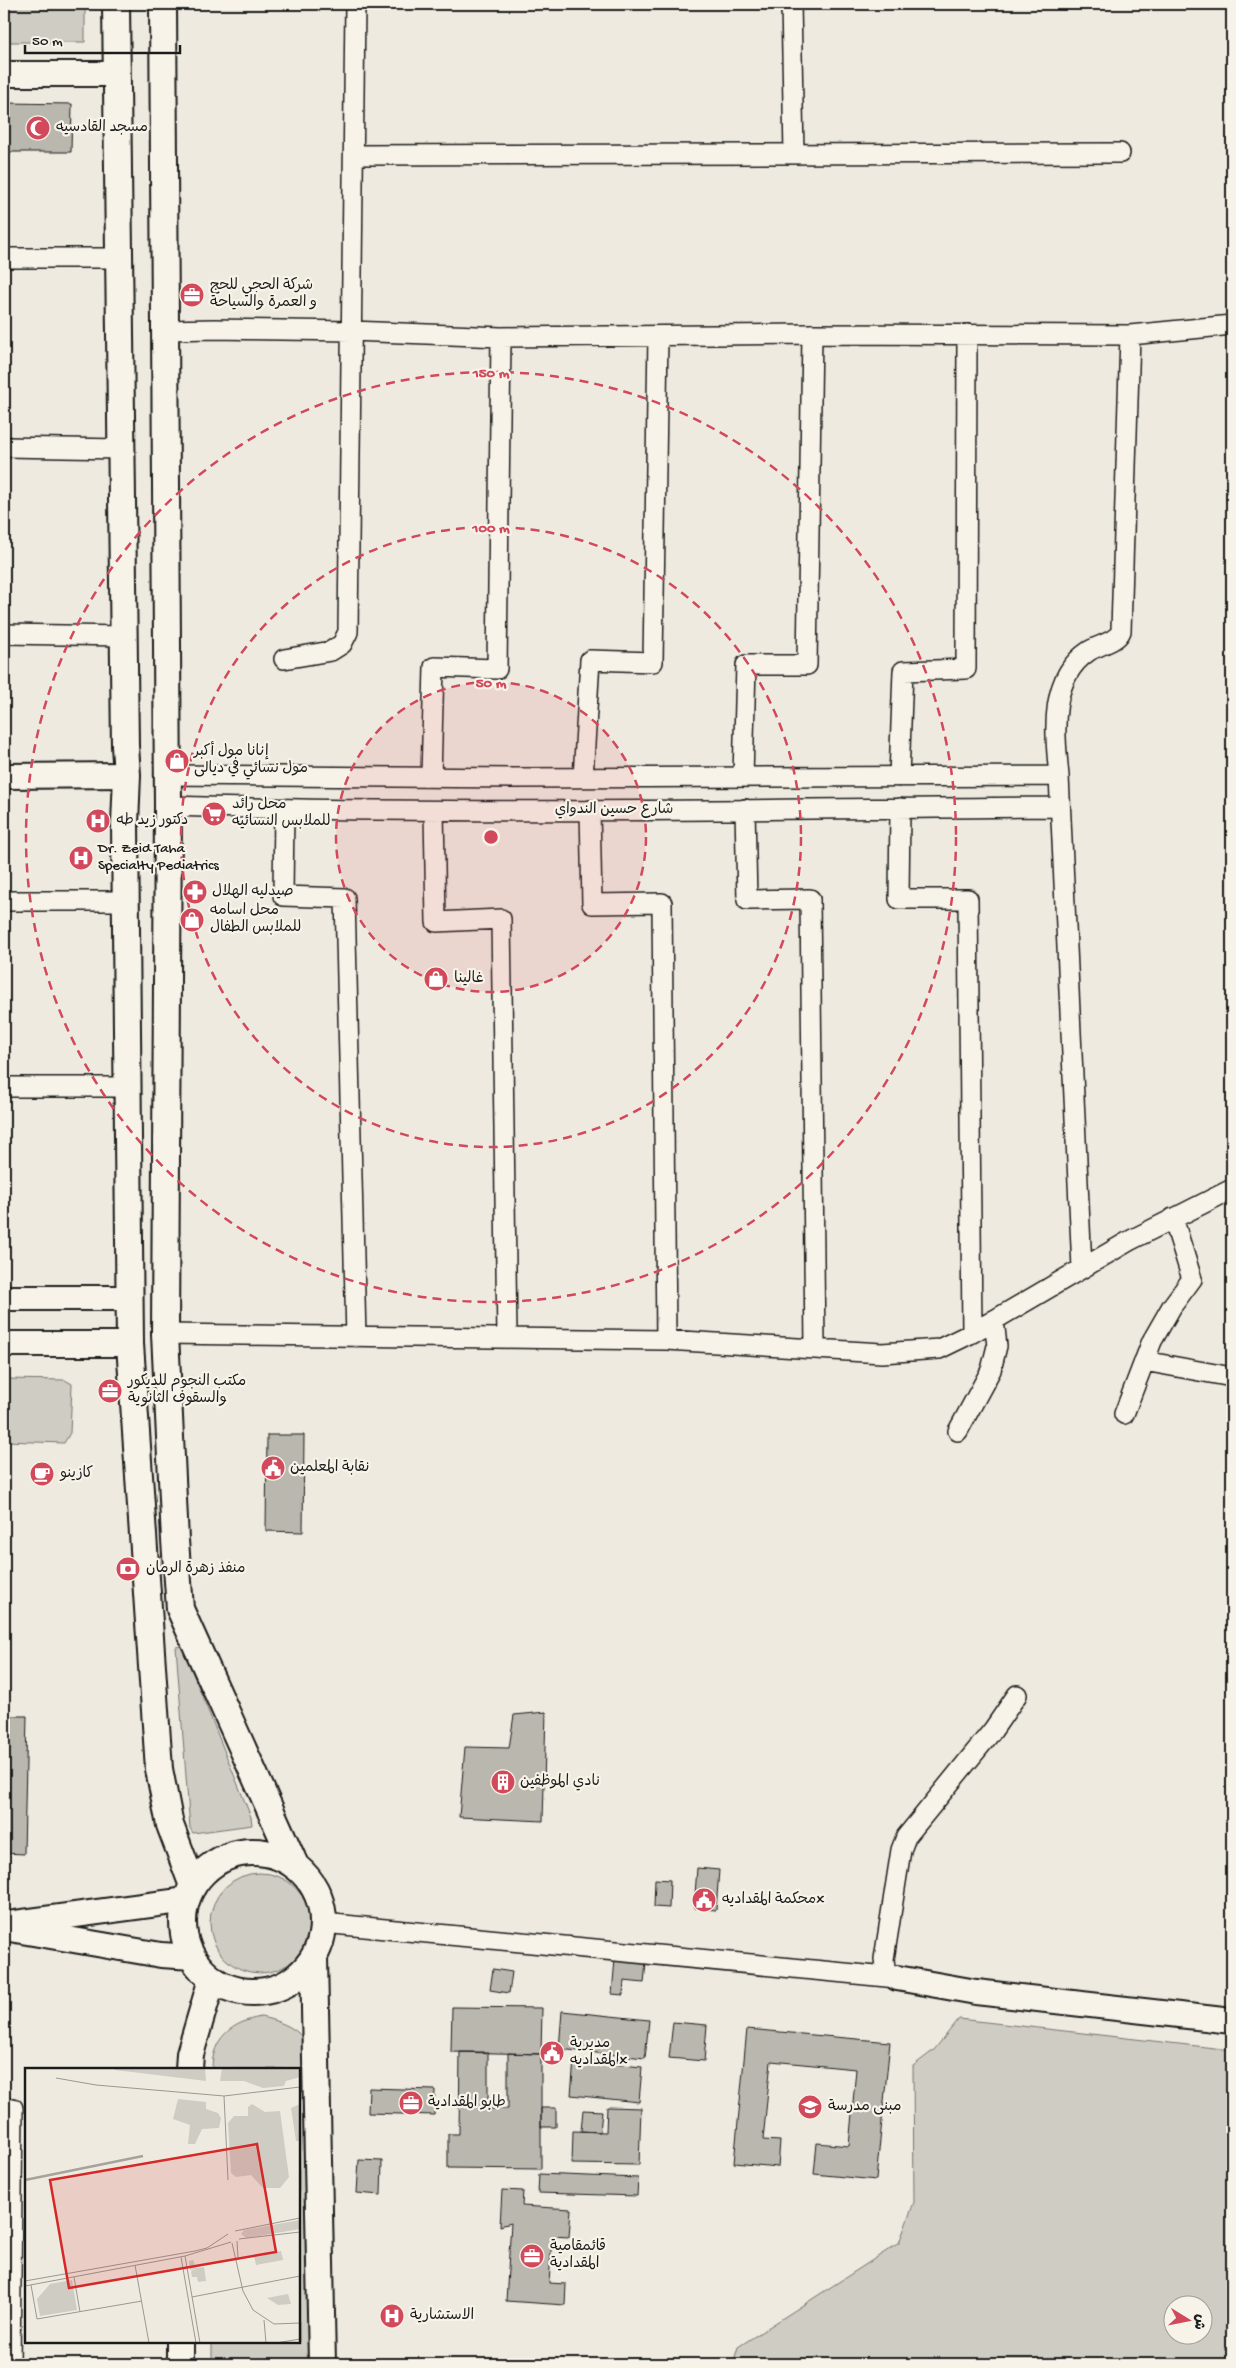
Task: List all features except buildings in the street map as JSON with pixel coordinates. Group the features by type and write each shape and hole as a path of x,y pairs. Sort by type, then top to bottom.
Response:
{"main road":[{"path":"116,4 127,775 125,824 127,901 126,1087 130,1344 159,1769 170,1825 190,1893 184,1929 192,1957 212,1979 224,1986 238,1990 268,1991 294,1979 314,1958 320,1944 323,1923 320,1901 314,1887 295,1865 180,1609 170,1471 165,1334 168,775 163,4"},
{"path":"190,1893 213,1865 240,1853 268,1853 295,1865"},
{"path":"314,1958 322,2364"},
{"path":"189,2068 190,2054 212,1979"},
{"path":"180,2343 180,2364"}],"street":[{"path":"284,659 331,651 342,644 348,632 355,4"},
{"path":"792,4 794,154"},
{"path":"4,74 117,74"},
{"path":"354,155 1120,153"},
{"path":"4,258 120,258"},
{"path":"166,330 352,331 501,337 812,334 1130,335 1232,325"},
{"path":"743,777 746,665 806,665 812,334"},
{"path":"899,777 903,671 966,669 967,334"},
{"path":"1082,1268 1059,776 1055,732 1061,688 1078,660 1100,645 1117,638 1121,631 1130,335"},
{"path":"583,778 590,660 653,662 658,336"},
{"path":"431,777 434,667 497,669 501,337"},
{"path":"4,448 122,448"},
{"path":"4,634 124,636"},
{"path":"4,776 127,775"},
{"path":"168,775 583,778 1059,776"},
{"name":"شارع حسين الندواي","path":"168,806 284,810 1059,807"},
{"path":"900,808 899,898 968,899 972,1333"},
{"path":"745,809 747,900 810,898 815,1348"},
{"path":"284,810 283,896 345,898 356,1337"},
{"path":"434,810 436,922 501,920 507,1337"},
{"path":"590,810 592,904 662,903 666,1340"},
{"path":"4,901 127,901"},
{"path":"4,1087 126,1087"},
{"path":"165,1334 666,1340 882,1353 939,1349 972,1333 1082,1268 1173,1218 1232,1189"},
{"path":"1124,1414 1144,1361 1172,1306 1192,1278 1173,1218"},
{"path":"4,1298 129,1298"},
{"path":"958,1431 991,1370 997,1346 994,1320"},
{"path":"4,1344 130,1344"},
{"path":"1144,1361 1232,1377"},
{"path":"891,1977 884,1959 901,1850 906,1837 981,1745 1016,1695"},
{"path":"4,1927 190,1893"},
{"path":"323,1923 891,1977 976,1992 1232,2021"},
{"path":"4,1927 161,1955 192,1957"},
{"path":"4,2108 13,2108 10,2364"}],"shaded area":[{"path":"4,4 85,4 85,42 4,42"},
{"path":"4,1379 65,1380 72,1384 70,1433 64,1443 4,1441"},
{"path":"182,1646 251,1817 252,1825 193,1833 190,1828 176,1647"},
{"path":"260,1873 270,1874 288,1881 302,1895 309,1913 309,1933 302,1951 288,1965 270,1972 260,1973 250,1972 232,1965 218,1951 211,1933 210,1923 211,1913 218,1895 232,1881 250,1874"},
{"path":"261,2017 295,2030 304,2040 308,2054 308,2364 212,2364 212,2343 300,2343 300,2068 212,2068 213,2058 220,2040 233,2027"},
{"path":"959,2019 1232,2050 1232,2364 733,2364 738,2347 899,2243 914,2202 913,2066 934,2050"}],"place":[{"name":"مسجد القادسيه","path":"38,128"},
{"name":"شركة الحجي للحج و العمرة والسياحة","path":"192,295"},
{"name":"إنانا مول أكبر مول نسائي في ديالى","path":"177,761"},
{"name":"محل رائد للملابس النسائيه","path":"214,814"},
{"name":"دكتور زيد طه","path":"98,821"},
{"name":"Dr. Zeid Taha Specialty Pediatrics","path":"81,858"},
{"name":"صيدليه الهلال","path":"195,892"},
{"name":"محل اسامه للملابس الطفال","path":"192,920"},
{"name":"غالينا","path":"436,979"},
{"name":"مكتب النجوم للديكور والسقوف الثانوية","path":"110,1391"},
{"name":"نقابة المعلمين","path":"273,1468"},
{"name":"كازينو","path":"42,1474"},
{"name":"منفذ زهرة الرمان","path":"128,1569"},
{"name":"نادي الموظفين","path":"503,1782"},
{"name":"محكمة المقداديهx","path":"704,1900"},
{"name":"مديرية المقداديهx","path":"552,2053"},
{"name":"طابو المقدادية","path":"411,2103"},
{"name":"مبنى مدرسة","path":"810,2107"},
{"name":"قائمقامية المقدادية","path":"532,2256"},
{"name":"الاستشارية","path":"392,2316"}]}
